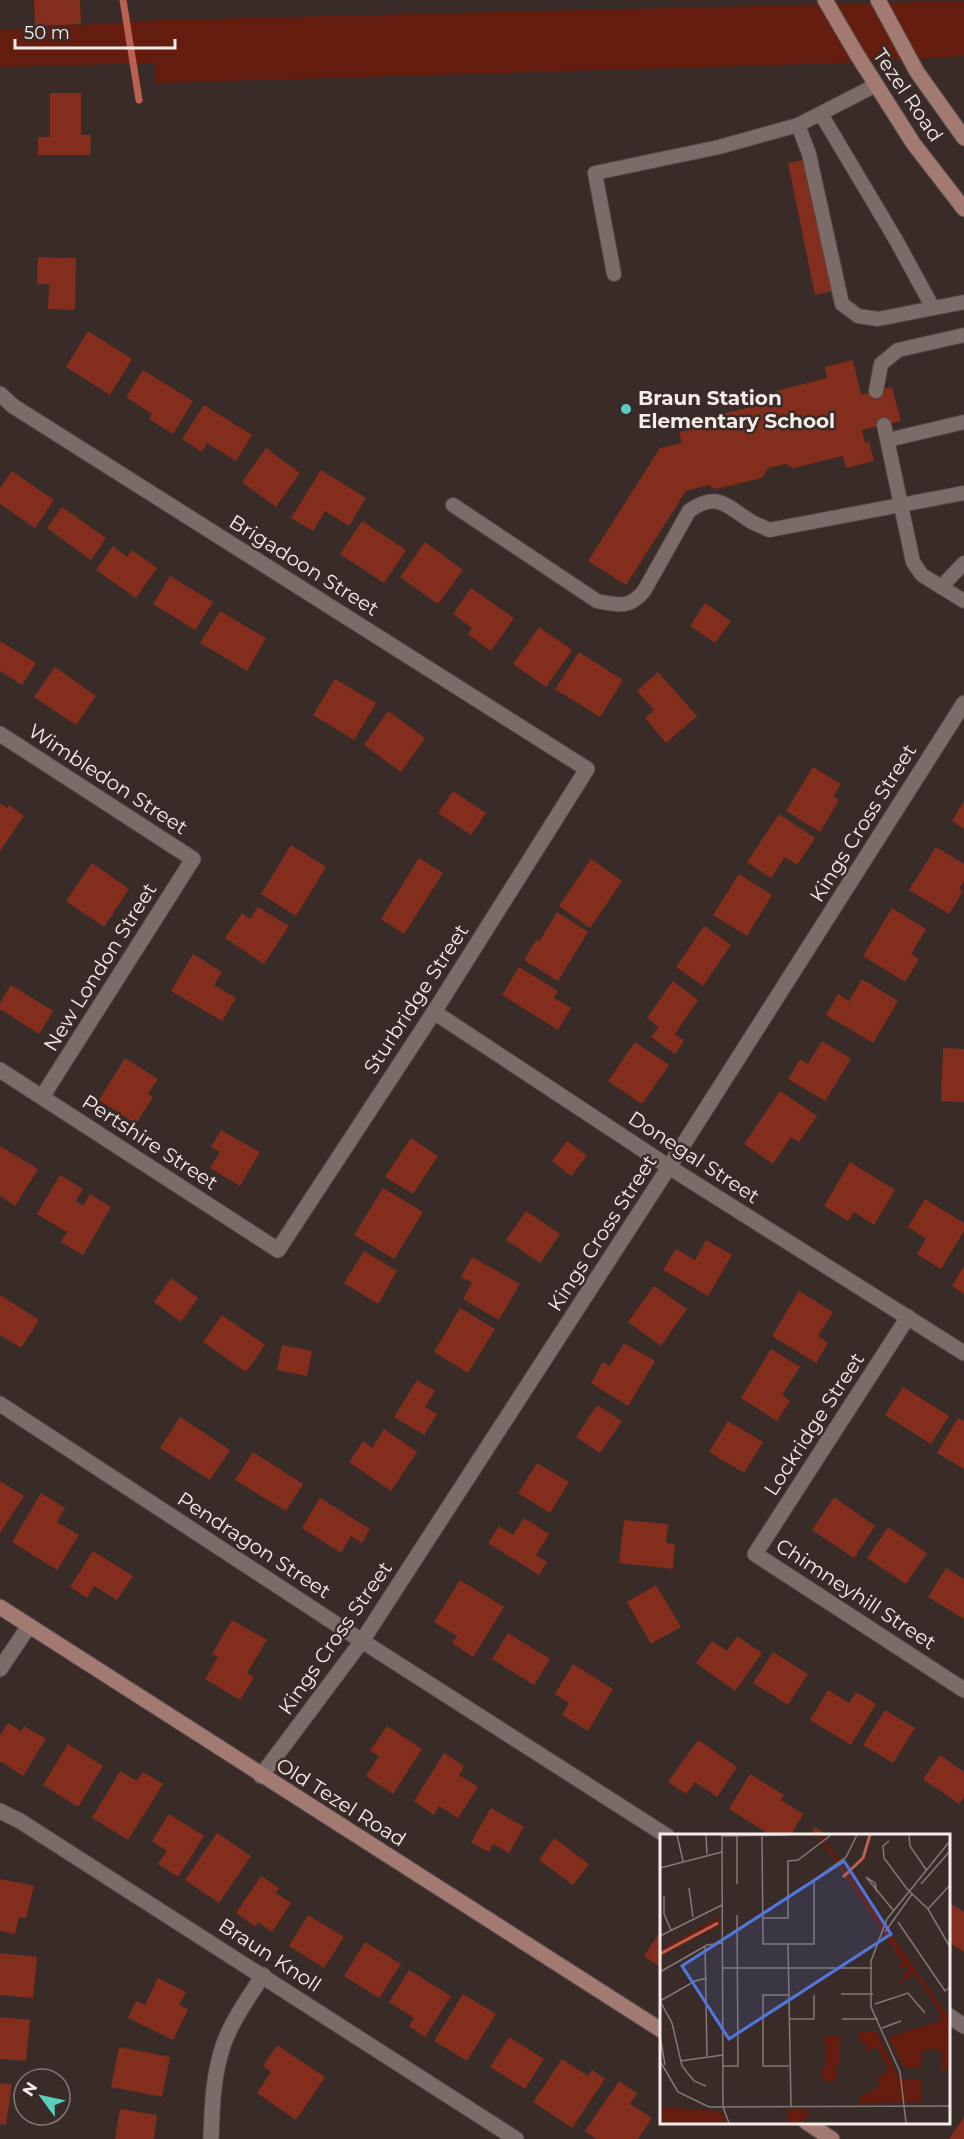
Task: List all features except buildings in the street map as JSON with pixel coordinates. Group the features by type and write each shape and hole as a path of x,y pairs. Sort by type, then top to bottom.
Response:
{"street":[{"name":"Tezel Road","path":"825,0 913,142 964,209"},
{"name":"Tezel Road","path":"878,0 916,72 964,138"},
{"name":"Brigadoon Street","path":"0,394 12,406 587,770"},
{"name":"Kings Cross Street","path":"261,1776 362,1641 669,1167 964,703"},
{"name":"Wimbledon Street","path":"0,734 193,858"},
{"name":"Sturbridge Street","path":"278,1250 434,1012 587,770"},
{"name":"New London Street","path":"42,1097 193,858"},
{"name":"Donegal Street","path":"434,1012 669,1167 964,1353"},
{"name":"Pertshire Street","path":"0,1070 278,1250"},
{"name":"Lockridge Street","path":"754,1554 908,1317"},
{"name":"Pendragon Street","path":"0,1404 362,1641 665,1834"},
{"name":"Chimneyhill Street","path":"754,1554 964,1690"},
{"name":"Old Tezel Road","path":"0,1607 660,2029"},
{"path":"0,1669 29,1626"},
{"name":"Braun Knoll","path":"0,1811 20,1821 263,1975 516,2139"},
{"path":"211,2139 212,2103 218,2066 225,2043 234,2022 263,1975"},
{"path":"949,2016 964,2026"},
{"path":"809,2124 832,2139"}],"lane":[{"path":"614,274 596,173 719,147 798,125 876,85"},
{"path":"821,114 897,240 933,308"},
{"path":"798,125 809,154 842,304 858,315 878,320 964,302"},
{"path":"876,391 881,364 898,350 964,335"},
{"path":"888,440 964,422"},
{"path":"884,425 913,562 922,575 964,601"},
{"path":"453,505 597,601 621,605 635,601 644,591 689,511 700,503 712,500 730,505 751,521 769,530 964,494"},
{"path":"941,587 964,564"}],"shaded area":[{"path":"964,1 964,56 840,63 156,83 156,63 0,67 0,30 159,20"}],"waterway":[{"path":"123,0 139,100"}],"place":[{"name":"Braun Station Elementary School","path":"626,409"}]}
